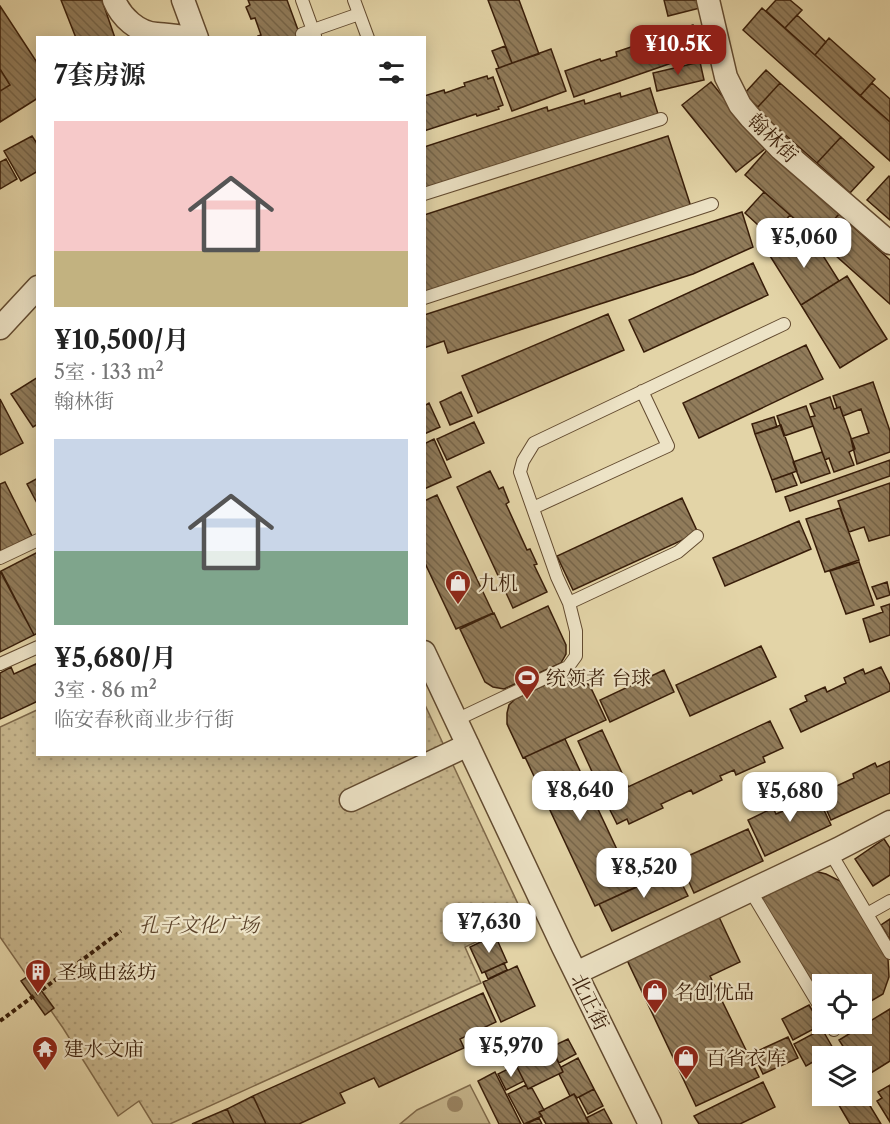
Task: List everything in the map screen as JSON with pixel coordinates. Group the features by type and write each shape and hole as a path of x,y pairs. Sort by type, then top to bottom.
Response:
{"street":[{"path":"114,0 121,14 137,27 156,34 170,33 180,36"},
{"path":"183,0 195,36"},
{"name":"翰林街","path":"708,0 726,77 745,111 781,149 890,243"},
{"path":"0,328 36,288"},
{"name":"北正街","path":"426,656 650,1124"},
{"path":"351,800 468,746"},
{"path":"576,973 890,822"}],"lane":[{"path":"302,0 310,34 359,14"},
{"path":"354,0 367,36"},
{"path":"426,193 661,119"},
{"path":"426,297 712,204"},
{"path":"456,720 568,667 576,656 576,631 568,603 520,472 523,461 534,443 784,324"},
{"path":"533,508 668,446 642,391"},
{"path":"568,603 678,552 697,536"},
{"path":"0,558 36,541"},
{"path":"0,664 36,648"},
{"path":"830,852 890,953"},
{"path":"750,890 812,993"},
{"path":"867,915 890,901"}],"path":[{"path":"0,1022 121,931"}],"green space":[{"name":"孔子文化广场","path":"426,707 525,919 465,947 481,983 170,1124 153,1124 139,1101 118,1116 63,1028 0,937 0,727 36,710 36,756 426,756"},
{"path":"470,1085 490,1124 400,1124 417,1110"}],"building":[{"path":"61,0 102,0 114,36 75,36"},
{"path":"248,0 287,0 300,36 258,36 261,35 255,18 251,19 246,7 250,5"},
{"path":"488,0 519,0 539,54 512,63"},
{"path":"664,0 698,0 700,8 668,16"},
{"path":"776,0 790,0 802,10 785,28 766,11"},
{"path":"0,6 36,61 36,99 0,122 0,91 10,85 0,69"},
{"path":"762,8 890,122 890,161 743,30"},
{"path":"797,15 826,42 815,55 785,28"},
{"path":"693,25 694,28 701,26 709,50 574,97 565,71 600,59 601,61 617,56 616,52 646,42 647,45 663,40 661,36"},
{"path":"829,38 875,79 860,96 815,55"},
{"path":"505,46 512,63 499,68 492,51"},
{"path":"551,49 566,91 512,111 496,69"},
{"path":"700,62 704,80 657,91 653,73"},
{"path":"0,69 10,85 0,91"},
{"path":"766,70 780,83 758,107 744,94"},
{"path":"487,76 488,79 493,77 503,105 498,107 499,109 426,130 426,95 444,90 445,93 465,86 464,83"},
{"path":"711,82 765,149 736,172 682,105"},
{"path":"780,83 841,137 817,163 756,109"},
{"path":"872,83 890,99 890,122 860,96"},
{"path":"650,88 658,114 426,188 426,146 547,107 548,111 584,100 585,104 620,93 621,97"},
{"path":"32,136 36,142 36,172 21,181 4,151"},
{"path":"668,136 692,210 426,295 426,214"},
{"path":"841,137 874,167 850,193 817,163"},
{"path":"767,150 839,214 817,239 745,175"},
{"path":"6,159 17,179 0,189 0,162"},
{"path":"890,177 890,220 867,200"},
{"path":"764,192 790,215 771,237 745,213"},
{"path":"742,212 753,247 693,274 448,353 444,341 426,347 426,314"},
{"path":"839,214 890,260 890,304 817,239"},
{"path":"808,232 839,281 801,305 770,256"},
{"path":"753,263 768,295 644,352 629,320"},
{"path":"847,276 887,339 840,368 801,305"},
{"path":"608,314 624,350 478,413 462,376"},
{"path":"806,345 823,379 699,438 683,403"},
{"path":"36,378 36,425 33,427 11,394"},
{"path":"873,382 890,431 890,452 857,464 851,439 869,433 861,409 843,416 833,396"},
{"path":"461,392 472,416 450,425 440,402"},
{"path":"830,397 834,409 840,407 855,449 849,452 854,465 834,472 829,458 825,460 810,417 815,416 810,404"},
{"path":"0,399 23,443 0,455"},
{"path":"429,403 440,427 426,433 426,405"},
{"path":"806,406 813,426 784,436 777,416"},
{"path":"774,417 777,427 755,434 752,424"},
{"path":"474,422 484,443 447,460 437,439"},
{"path":"781,425 797,471 772,480 755,434"},
{"path":"434,439 451,477 426,488 426,443"},
{"path":"822,452 830,473 801,483 793,462"},
{"path":"890,460 890,476 790,511 785,497"},
{"path":"490,471 499,489 503,487 509,502 506,504 527,550 530,549 537,564 534,565 547,592 513,608 457,487"},
{"path":"792,473 797,485 776,492 772,480"},
{"path":"36,479 36,501 27,484"},
{"path":"5,482 32,536 0,552 0,484"},
{"path":"890,483 890,535 869,541 864,527 849,532 838,501"},
{"path":"437,495 493,613 456,629 426,565 426,500"},
{"path":"682,498 698,533 573,590 557,556"},
{"path":"840,508 859,560 825,572 806,519"},
{"path":"799,521 811,549 725,586 713,558"},
{"path":"36,553 36,634 34,635 1,571"},
{"path":"859,562 874,605 846,614 830,571"},
{"path":"0,571 34,635 0,652"},
{"path":"887,582 890,595 877,599 872,587"},
{"path":"890,604 890,635 870,642 863,619 883,612 881,607"},
{"path":"548,606 566,645 566,654 561,663 504,689 493,687 485,682 460,629 494,613 501,628"},
{"path":"761,646 776,677 690,716 676,685"},
{"path":"36,664 36,702 0,719 0,673 11,667 14,674"},
{"path":"881,667 890,685 890,691 801,732 790,709 807,701 805,696 825,687 827,692 846,683 844,678 863,669 865,674"},
{"path":"664,670 674,692 610,722 600,700"},
{"path":"566,675 580,677 590,686 606,720 523,758 507,724 509,705 515,699"},
{"path":"770,721 783,748 763,757 765,762 736,775 734,770 720,776 722,780 693,794 691,790 661,804 663,808 629,824 627,819 617,824 604,798"},
{"path":"602,730 628,786 604,798 578,741"},
{"path":"565,739 635,888 595,906 525,757"},
{"path":"890,761 890,793 831,820 818,790 829,785 830,789 854,778 853,774 875,763 877,767"},
{"path":"814,789 831,825 765,856 748,820 773,808 776,814 793,807 790,800"},
{"path":"748,829 763,861 694,893 679,860"},
{"path":"884,839 890,848 890,875 873,886 855,859"},
{"path":"673,866 688,896 612,931 599,904 649,881 648,877"},
{"path":"810,870 826,874 842,882 888,959 889,977 883,994 872,1000 872,974 812,974 812,988 759,900"},
{"path":"719,917 740,962 710,976 759,1077 696,1106 627,960"},
{"path":"890,919 890,940 881,925"},
{"path":"495,935 507,962 482,973 470,947"},
{"path":"504,963 507,970 488,979 485,972"},
{"path":"517,966 535,1006 501,1022 483,982"},
{"name":"圣域由兹坊","path":"30,975 54,1008 45,1015 21,981"},
{"path":"483,993 496,1022 460,1039 464,1048 379,1087 374,1078 340,1093 345,1103 299,1124 266,1124 253,1096"},
{"path":"809,1005 812,1010 812,1030 793,1040 782,1019"},
{"path":"890,1009 890,1061 872,1072 872,1046 843,1046 839,1040 849,1034 872,1034 872,1020"},
{"path":"813,1034 825,1034 832,1046 812,1046 812,1063 806,1066 794,1044"},
{"path":"788,1037 798,1058 763,1074 753,1053"},
{"path":"568,1039 576,1054 559,1063 551,1047"},
{"path":"551,1047 563,1072 528,1089 516,1065"},
{"path":"578,1058 594,1089 577,1098 574,1094 570,1096 559,1074 563,1072 561,1067"},
{"path":"516,1065 524,1081 506,1090 498,1074"},
{"path":"495,1072 521,1124 499,1124 478,1081"},
{"path":"763,1082 775,1107 740,1124 699,1124 694,1116"},
{"path":"526,1085 528,1089 532,1088 544,1110 539,1112 542,1116 524,1124 508,1094"},
{"path":"890,1085 890,1122 877,1101 882,1098 878,1092"},
{"path":"594,1089 603,1106 588,1114 579,1097"},
{"path":"574,1094 589,1123 546,1124 539,1112"},
{"path":"253,1096 266,1124 234,1124 227,1109"},
{"path":"839,1106 870,1106 881,1124 850,1124"},
{"path":"227,1109 234,1124 192,1124"},
{"path":"604,1109 612,1124 586,1124 589,1123 586,1118"},
{"path":"539,1118 542,1124 526,1124"}],"place":[{"name":"九机","path":"458,606"},
{"name":"统领者 台球","path":"527,701"},
{"name":"圣域由兹坊","path":"38,995"},
{"name":"名创优品","path":"655,1015"},
{"name":"建水文庙","path":"45,1072"},
{"name":"百省衣库","path":"686,1081"}]}
